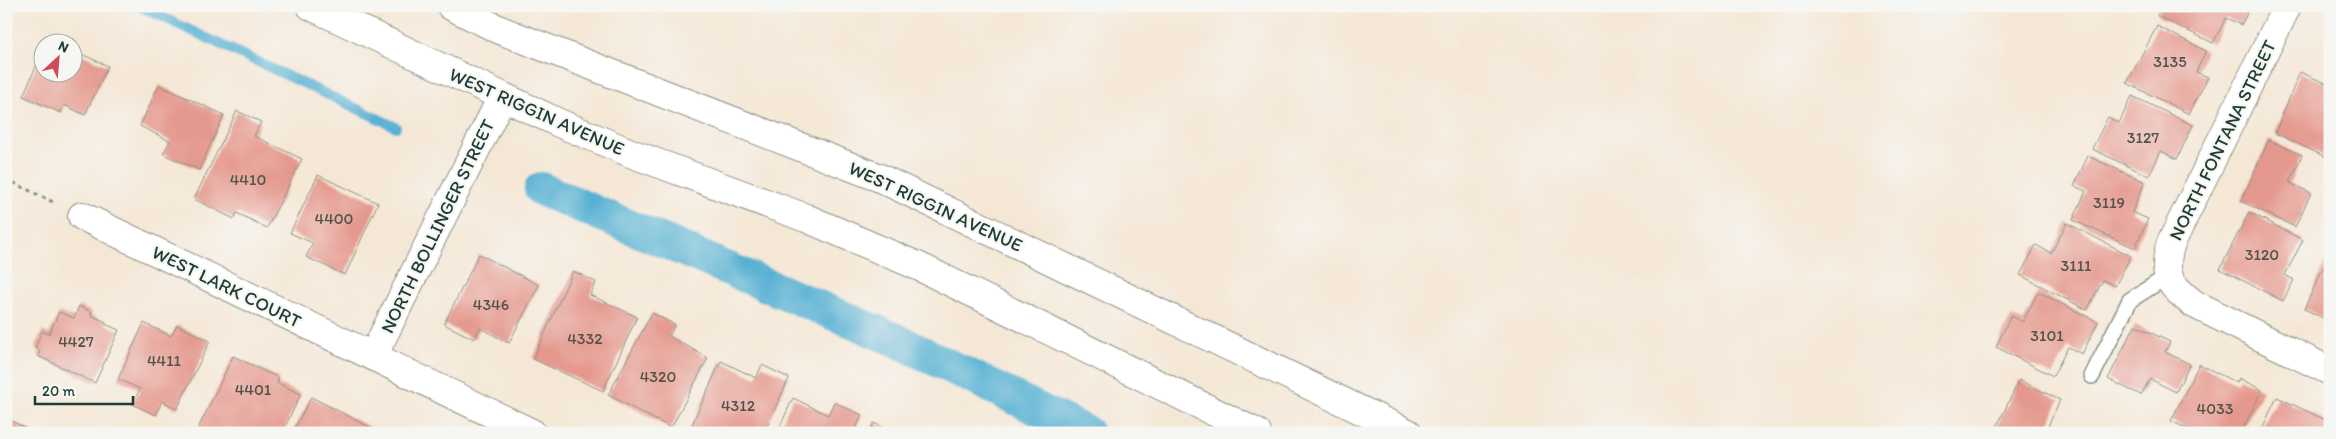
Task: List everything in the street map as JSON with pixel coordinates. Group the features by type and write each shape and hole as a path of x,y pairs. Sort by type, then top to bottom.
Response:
{"main road":[{"name":"WEST RIGGIN AVENUE","path":"311,6 502,97 633,154 806,218 870,244 927,270 1257,433"},
{"name":"WEST RIGGIN AVENUE","path":"451,6 500,30 880,178 1408,433"},
{"name":"NORTH FONTANA STREET","path":"2168,276 2166,260 2171,244 2288,6"},
{"name":"NORTH BOLLINGER STREET","path":"372,356 502,97"},
{"name":"WEST LARK COURT","path":"82,216 532,433"},
{"path":"2168,276 2178,292 2194,304 2330,371"}],"lane":[{"path":"2092,376 2130,300 2168,276"}],"path":[{"path":"6,179 82,216"}],"building":[{"path":"2162,6 2251,6 2241,25 2226,18 2213,43 2157,16"},
{"path":"2157,26 2206,51 2196,72 2208,77 2189,114 2127,83"},
{"path":"82,54 108,66 85,115 64,105 61,113 23,96 32,76 32,82 82,82"},
{"path":"2300,72 2330,85 2330,159 2275,133"},
{"path":"159,85 224,115 199,170 163,154 170,141 140,126"},
{"path":"2132,96 2193,125 2177,159 2161,151 2149,176 2092,149 2108,117 2119,123"},
{"path":"237,111 261,122 254,136 302,159 267,228 237,213 234,219 194,199"},
{"path":"2269,140 2302,155 2290,183 2311,193 2295,227 2241,201"},
{"path":"2088,156 2145,182 2132,212 2148,219 2135,248 2073,220 2086,191 2074,186"},
{"path":"318,175 378,203 345,275 306,257 313,243 290,233"},
{"path":"2249,212 2303,240 2285,275 2294,280 2283,301 2220,269"},
{"path":"2067,223 2131,256 2115,286 2103,280 2087,310 2020,275 2036,245 2051,253"},
{"path":"2330,253 2330,321 2304,309"},
{"path":"479,254 539,285 509,343 480,328 474,339 444,324"},
{"path":"573,271 596,282 590,295 637,317 603,391 533,359"},
{"path":"2038,292 2098,322 2082,354 2068,347 2053,376 1996,347 2011,316 2023,322"},
{"path":"79,306 92,312 91,315 106,322 105,324 119,330 95,383 38,356 40,351 35,348 42,331 49,334 59,312 74,318"},
{"path":"652,313 675,325 669,336 708,358 671,428 608,395"},
{"path":"144,323 171,336 177,325 210,341 177,409 162,401 156,415 132,404 140,389 118,379"},
{"path":"2135,325 2170,342 2165,352 2190,364 2176,392 2150,379 2141,395 2108,379"},
{"path":"233,356 279,378 277,383 301,394 282,433 196,433"},
{"path":"721,361 756,378 762,365 789,378 764,433 688,433"},
{"path":"2199,364 2237,383 2239,378 2262,390 2241,433 2227,433 2219,429 2218,433 2196,433 2171,421"},
{"path":"2019,380 2060,400 2045,433 1994,433"},
{"path":"311,397 374,429 373,433 292,433"},
{"path":"2277,397 2330,422 2330,433 2260,433"},
{"path":"793,398 828,415 834,402 862,415 854,433 777,433"},
{"path":"6,418 35,433 6,433"},
{"path":"874,423 894,433 869,433"}],"waterway":[{"path":"139,6 396,127"},
{"path":"541,189 898,341 1087,433"}]}
